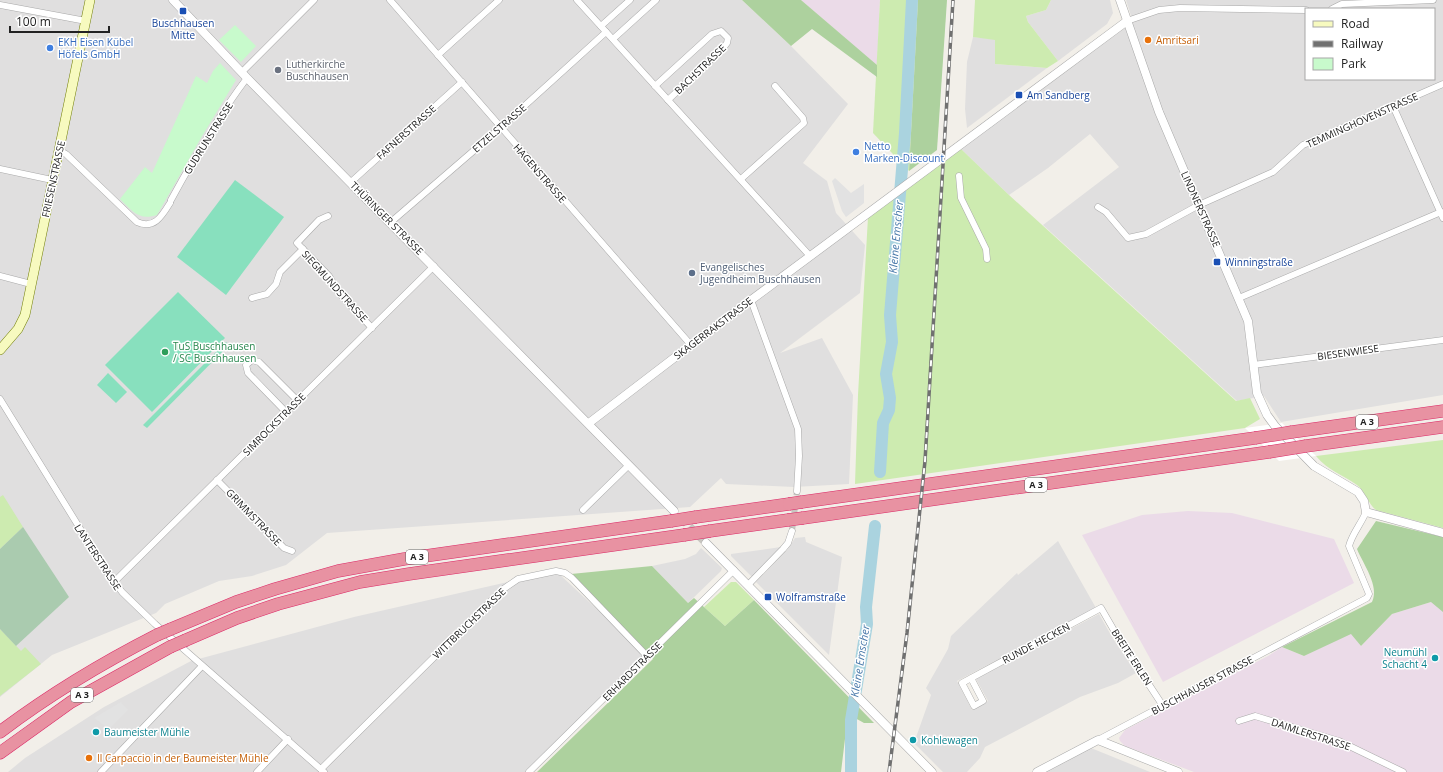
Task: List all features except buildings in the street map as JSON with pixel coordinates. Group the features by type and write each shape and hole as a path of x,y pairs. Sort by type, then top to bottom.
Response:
{"highway":[{"name":"A 3","path":"0,732 80,678 157,635 236,602 275,588 338,571 404,558 673,516 696,517 1443,411"},
{"name":"A 3","path":"0,753 71,702 170,647 236,618 278,604 360,582 684,536 708,537 790,526 803,518 1443,427"}],"main road":[{"name":"FRIESENSTRASSE","path":"0,350 22,322 90,0"}],"street":[{"name":"THÜRINGER STRASSE","path":"173,0 245,75 602,436 673,516"},
{"name":"GUDRUNSTRASSE","path":"59,150 66,154 137,222 144,224 155,222 161,218 187,170 245,75 314,0"},
{"name":"HAGENSTRASSE","path":"390,0 438,54 500,128 691,345"},
{"path":"438,54 499,0"},
{"name":"BACHSTRASSE","path":"577,0 742,179 810,256"},
{"path":"601,26 630,0"},
{"path":"613,39 656,0"},
{"name":"LINDNERSTRASSE","path":"1120,0 1159,112 1250,326 1257,393 1275,426 1314,466 1358,492 1364,501 1366,512"},
{"path":"1334,8 1342,4 1433,0"},
{"path":"0,5 86,21"},
{"path":"1127,21 1159,10 1180,8 1305,10"},
{"name":"SKAGERRAKSTRASSE","path":"589,423 751,300 1127,21"},
{"name":"BACHSTRASSE","path":"655,86 712,34 721,31 728,38 724,47 668,100"},
{"name":"ETZELSTRASSE","path":"391,222 500,128 606,32"},
{"name":"FAFNERSTRASSE","path":"351,182 462,82"},
{"name":"TEMMINGHOVENSTRASSE","path":"1098,207 1106,212 1128,238 1146,234 1199,205 1272,172 1303,145 1443,84"},
{"path":"742,179 804,123 804,118 775,86"},
{"path":"1239,298 1442,215 1393,106"},
{"path":"0,170 52,180"},
{"path":"959,176 961,198 986,248 987,259"},
{"name":"SIEGMUNDSTRASSE","path":"328,216 319,220 297,243 329,276 339,293 372,328"},
{"path":"252,298 267,294 276,284 280,272 302,249"},
{"name":"SIMROCKSTRASSE","path":"114,582 434,266"},
{"path":"0,276 31,284"},
{"path":"751,300 798,429 799,456 797,490"},
{"name":"BIESENWIESE","path":"1253,365 1443,340"},
{"path":"286,412 248,373 246,365 249,362 252,360 259,362 298,401"},
{"name":"LANTERSTRASSE","path":"0,399 114,582 130,601 323,771"},
{"path":"583,510 629,465"},
{"name":"GRIMMSTRASSE","path":"217,480 284,548 292,551"},
{"path":"1366,512 1443,533"},
{"name":"BUSCHHAUSER STRASSE","path":"1036,772 1367,598 1369,594 1349,546 1351,538 1361,524 1366,512"},
{"path":"748,585 788,543 790,526"},
{"path":"708,537 748,585 932,772"},
{"name":"ERHARDSTRASSE","path":"529,772 734,570"},
{"name":"WITTBRUCHSTRASSE","path":"323,771 502,590 518,579 556,571 565,573 572,578 647,656"},
{"name":"BREITE ERLEN","path":"1101,608 1119,639 1163,706"},
{"name":"RUNDE HECKEN","path":"971,678 1101,608"},
{"path":"101,772 202,666"},
{"name":"DAIMLERSTRASSE","path":"1239,720 1255,716 1339,741 1404,772"},
{"path":"257,772 288,739"},
{"path":"1098,740 1178,772"}],"shaded area":[{"path":"0,0 742,0 791,46 848,104 803,163 827,181 836,213 865,245 860,293 780,353 822,338 853,395 849,484 794,487 726,484 721,478 690,507 327,533 286,565 252,576 219,581 165,604 156,613 52,655 0,697"},
{"path":"801,0 880,0 877,65 860,51"},
{"path":"1051,0 1110,0 1113,13 1107,24 1058,61 1028,22 1026,16 1046,10"},
{"path":"1126,0 1443,0 1443,395 1281,422 1264,396 1237,401 1043,225 1119,167 1090,134 1048,168 1009,195 961,149 1133,22"},
{"path":"973,37 995,39 995,64 1047,68 967,128 965,109 967,62"},
{"path":"835,178 851,193 864,184 864,203 846,217 842,211 832,181"},
{"path":"1188,511 1232,513 1334,539 1354,583 1163,682 1082,535 1142,515"},
{"path":"805,537 806,542 842,557 829,655 756,582 788,549 795,538"},
{"path":"1058,541 1096,608 957,681 972,710 988,701 976,679 1099,614 1112,637 1136,673 1118,683 1080,697 985,747 980,758 967,772 943,772 914,743 931,695 926,688 948,649 951,636 1017,573 1018,575"},
{"path":"781,547 775,555 753,576 751,576 731,556 731,554"},
{"path":"701,548 722,568 721,571 688,603 652,566 685,559 696,554"},
{"path":"556,571 647,656 532,772 8,772 25,758 104,707 191,661 354,617"},
{"path":"1443,596 1443,772 1194,772 1125,746 1120,741 1119,738 1125,730 1268,656 1282,647 1304,656 1351,633 1361,646 1392,614 1431,602"},
{"path":"121,702 128,710 109,729 94,718"},
{"path":"1091,748 1150,772 1046,772"}],"green space":[{"path":"742,0 801,0 877,65 877,77 812,29 791,46"},
{"path":"880,0 918,0 909,171 873,133"},
{"path":"918,0 947,0 937,150 909,171"},
{"path":"975,0 1051,0 1046,10 1026,16 1028,22 1058,61 1047,68 995,64 995,40 973,37"},
{"path":"235,25 256,46 241,62 219,40"},
{"path":"220,63 236,80 157,215 145,217 136,214 120,199 145,167 152,173 196,76 207,83 213,71"},
{"path":"961,149 1009,195 1236,401 1250,398 1260,419 1245,428 855,484 858,395 868,217"},
{"path":"235,180 284,217 226,295 177,257"},
{"name":"TuS Buschhausen / SC Buschhausen","path":"178,292 225,338 152,412 105,365"},
{"path":"226,342 229,345 147,428 143,425"},
{"path":"108,373 127,392 116,403 97,385"},
{"path":"1443,440 1443,528 1376,510 1357,485 1330,469 1316,456"},
{"path":"3,495 23,527 0,549 0,497"},
{"path":"1376,521 1443,537 1443,612 1431,602 1392,614 1361,646 1351,634 1304,656 1282,647 1372,602 1374,589 1370,575 1357,549"},
{"path":"23,527 69,597 16,646 0,629 0,549"},
{"path":"652,566 688,603 694,598 725,626 754,600 874,723 864,723 848,714 841,772 537,772 653,659 571,574"},
{"path":"731,582 736,582 754,600 725,626 704,607"},
{"path":"0,629 21,651 25,647 41,664 0,696"}],"pier":[{"path":"1282,423 1316,456 1279,461 1245,428"}],"waterway":[{"name":"Kleine Emscher","path":"880,472 883,423 889,410 890,398 886,374 892,342 890,315 905,133 912,0"},
{"name":"Kleine Emscher","path":"851,772 851,720 867,624 866,607 875,526"}],"tunnel":[{"path":"792,531 797,491"},
{"path":"681,518 706,543"}],"railway":[{"path":"889,772 907,633 925,461 953,0"}],"place":[{"name":"Buschhausen Mitte","path":"183,11"},
{"name":"Amritsari","path":"1148,40"},
{"name":"EKH Eisen Kübel Höfels GmbH","path":"50,48"},
{"name":"Lutherkirche Buschhausen","path":"278,70"},
{"name":"Am Sandberg","path":"1019,95"},
{"name":"Netto Marken-Discount","path":"856,152"},
{"name":"Winningstraße","path":"1217,262"},
{"name":"Evangelisches Jugendheim Buschhausen","path":"692,273"},
{"name":"TuS Buschhausen / SC Buschhausen","path":"165,352"},
{"name":"Wolframstraße","path":"768,597"},
{"name":"Neumühl Schacht 4","path":"1435,658"},
{"name":"Baumeister Mühle","path":"96,732"},
{"name":"Kohlewagen","path":"913,740"},
{"name":"Il Carpaccio in der Baumeister Mühle","path":"89,758"}]}
